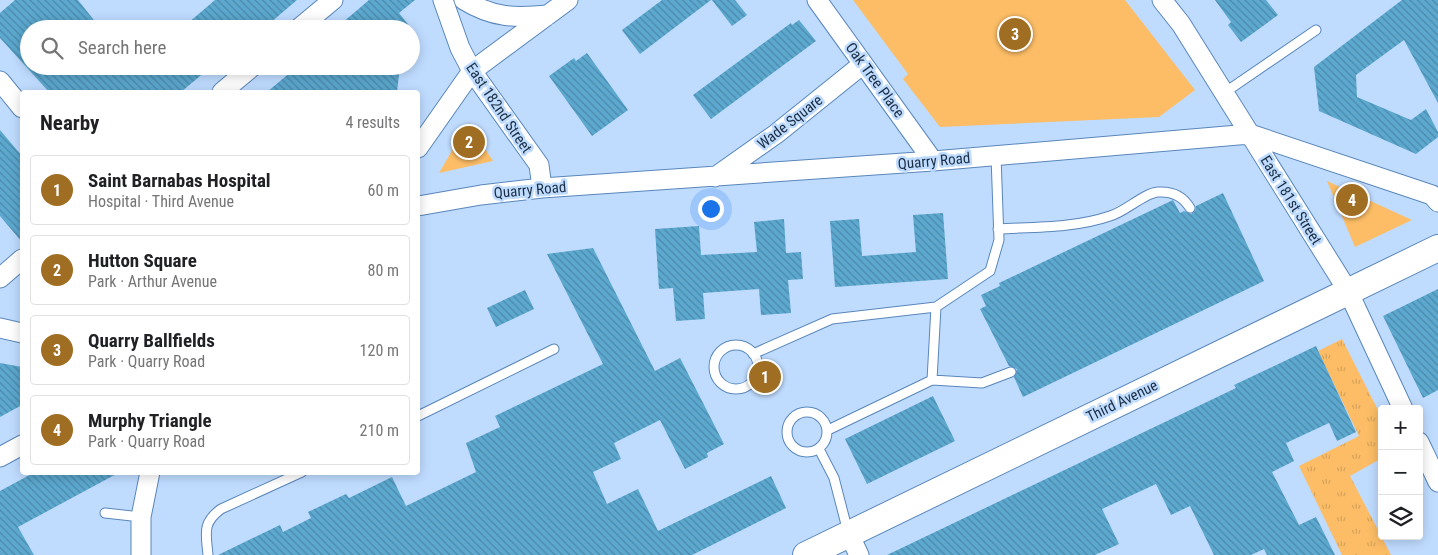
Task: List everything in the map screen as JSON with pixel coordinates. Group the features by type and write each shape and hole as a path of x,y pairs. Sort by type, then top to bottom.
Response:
{"main road":[{"name":"Third Avenue","path":"806,555 854,545 1348,291 1438,248"}],"street":[{"path":"309,20 333,0"},
{"name":"East 182nd Street","path":"443,0 460,48 472,71 539,165 542,188"},
{"path":"464,0 494,14 513,18 548,15"},
{"path":"420,145 472,71 568,0"},
{"name":"Oak Tree Place","path":"817,0 933,161"},
{"name":"East 181st Street","path":"1162,0 1181,24 1348,291 1401,405"},
{"name":"Wade Square","path":"715,177 776,134 863,64"},
{"path":"224,90 242,75"},
{"path":"0,82 20,106"},
{"name":"Quarry Road","path":"420,206 481,195 542,188 933,161 1250,134 1432,195 1438,202"},
{"path":"0,278 20,261"},
{"path":"0,328 20,333"},
{"path":"0,457 20,446"},
{"path":"1423,450 1438,482"},
{"path":"141,555 141,517 149,475"}],"lane":[{"path":"1224,93 1316,30"},
{"path":"753,354 832,318 936,307 990,271 999,240 996,156"},
{"path":"998,229 1057,226 1111,216 1156,192 1172,192 1185,199 1190,208"},
{"path":"932,380 936,307"},
{"path":"729,346 742,346 753,354 758,368 752,382 746,387 731,388 719,380 714,367 718,354 723,350 729,346"},
{"path":"420,415 554,348"},
{"path":"828,430 932,380 982,383 1011,372"},
{"path":"809,411 822,417 828,430 826,440 818,449 812,452 798,450 789,440 788,426 796,415 809,411"},
{"path":"818,449 834,478 854,545"},
{"path":"208,555 206,529 209,518 221,510 296,475"},
{"path":"105,513 141,517"}],"green space":[{"path":"853,0 1125,0 1195,90 1159,117 940,127 903,79 908,74"},
{"path":"468,123 493,161 439,173"},
{"path":"1327,181 1412,220 1355,247"},
{"path":"1342,339 1378,410 1378,460 1350,476 1378,530 1378,540 1383,540 1391,555 1342,555 1299,466 1359,436 1318,351"}],"building":[{"path":"15,0 78,0 94,20 20,20 20,60 0,38 0,13"},
{"path":"215,0 297,0 274,20 192,20"},
{"path":"369,0 415,0 399,13 405,20 346,20"},
{"path":"662,0 711,0 640,54 622,30"},
{"path":"712,0 735,0 747,15 732,26"},
{"path":"1215,0 1266,0 1278,15 1241,42 1228,25 1231,22"},
{"path":"1402,0 1438,0 1438,103 1404,40 1356,75 1357,97 1411,120 1426,109 1438,132 1438,137 1416,154 1319,111 1314,67"},
{"path":"799,20 816,41 711,119 693,95 791,23 792,25"},
{"path":"587,53 628,110 592,136 549,76 574,58 576,61"},
{"path":"34,75 201,75 183,90 47,90"},
{"path":"287,75 399,75 397,90 269,90"},
{"path":"0,130 20,154 20,240 0,216"},
{"path":"1223,193 1264,281 1023,397 1014,377 1017,369 1009,366 980,309 986,306 981,295 1000,286 999,283 1173,200 1180,213 1184,211 1191,214 1195,211 1196,206"},
{"path":"943,213 948,279 835,287 830,221 859,219 862,256 916,252 913,215"},
{"path":"784,219 786,253 801,252 803,279 788,280 791,313 761,315 759,289 703,293 705,319 676,321 673,288 659,289 655,229 699,226 701,255 757,252 754,222"},
{"path":"593,248 655,371 680,358 724,444 707,453 708,457 685,469 660,420 614,443 621,459 593,472 607,504 638,489 658,531 771,476 786,508 692,555 218,555 280,525 283,532 311,518 308,512 346,494 349,498 392,477 406,506 476,472 466,443 500,427 495,416 603,364 547,254"},
{"path":"1438,289 1438,390 1423,398 1383,316"},
{"path":"525,290 534,309 496,327 487,308"},
{"path":"1316,346 1356,432 1337,441 1329,423 1286,443 1294,461 1272,472 1299,525 1316,517 1335,555 1267,555 1264,549 1251,555 1214,555 1190,506 1171,515 1156,484 1102,509 1119,544 1095,555 887,555 1236,388 1234,385"},
{"path":"0,363 20,367 20,406 0,417"},
{"path":"933,396 955,441 867,484 845,439"},
{"path":"29,475 114,475 18,527 34,555 0,555 0,491"}],"place":[{"name":"Quarry Ballfields","path":"1015,34"},
{"name":"Hutton Square","path":"469,142"},
{"name":"Murphy Triangle","path":"1352,200"},
{"name":"Saint Barnabas Hospital","path":"765,377"}]}
